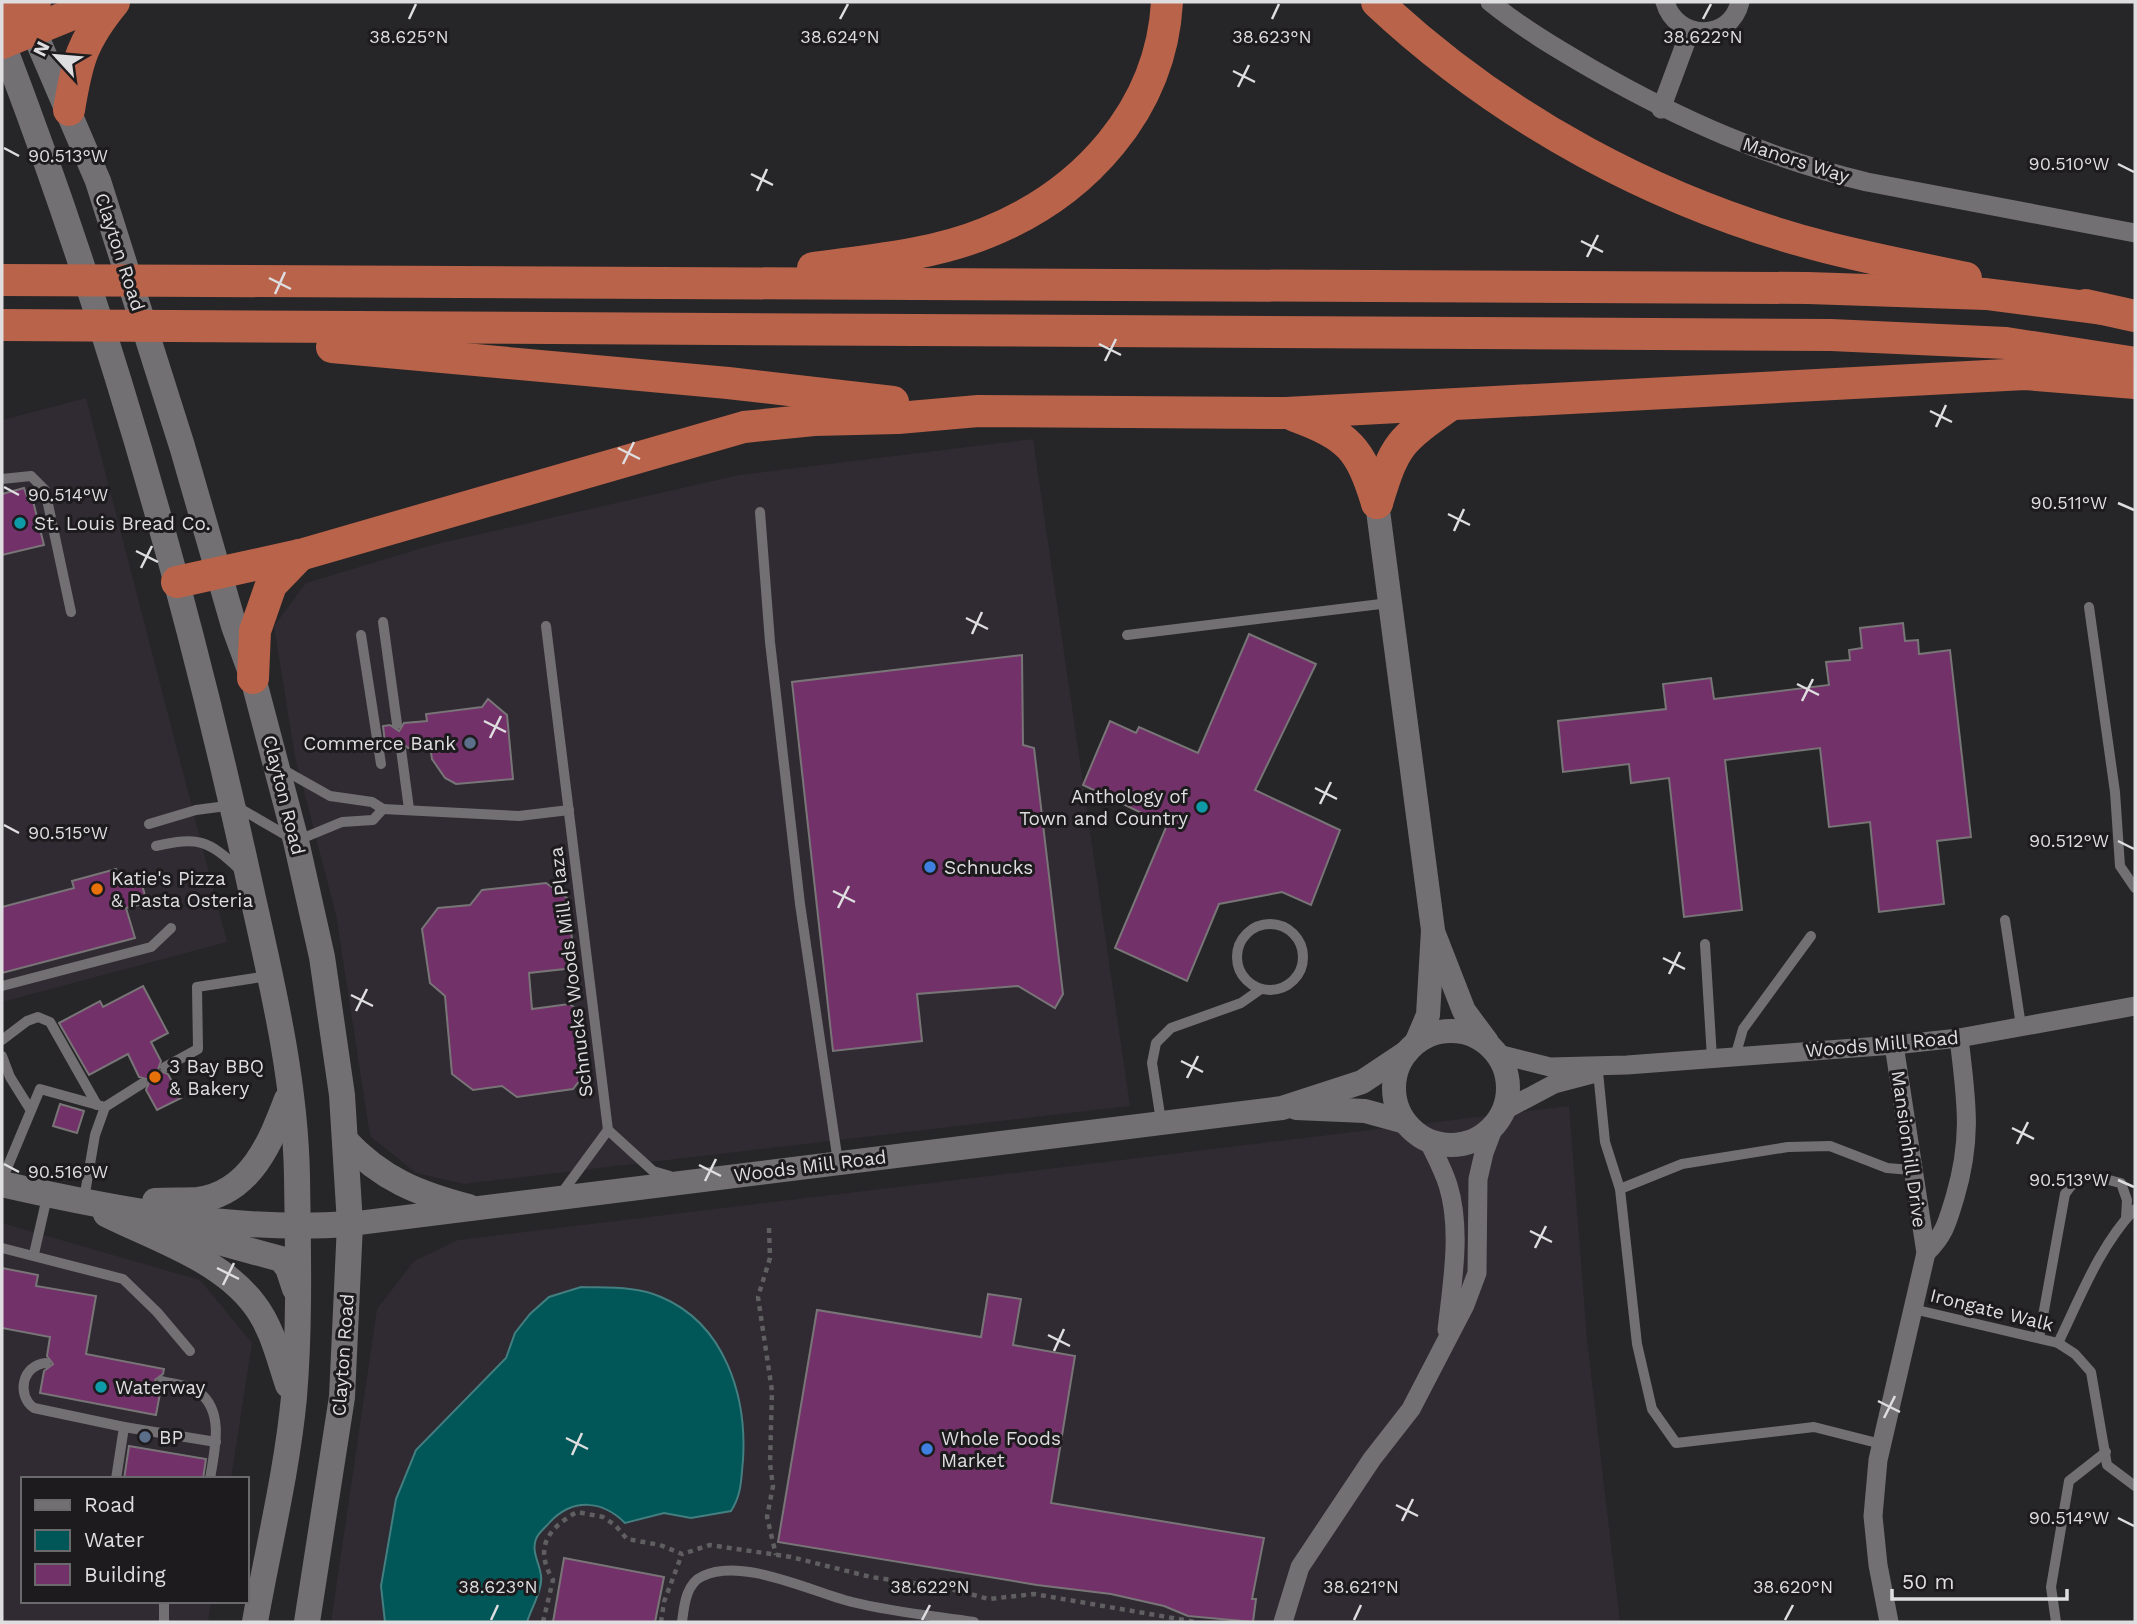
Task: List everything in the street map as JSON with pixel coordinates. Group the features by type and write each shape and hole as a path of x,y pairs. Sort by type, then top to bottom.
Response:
{"highway":[{"path":"2,42 23,11 102,2"},
{"path":"69,110 78,58 94,26 114,2"},
{"path":"701,282 938,248 986,233 1026,214 1068,187 1104,154 1133,115 1154,71 1166,22 1167,2"},
{"path":"1377,2 1461,73 1524,117 1585,153 1658,189 1758,227 1825,247 2135,316"},
{"path":"2,280 1808,288 1986,294 2103,309"},
{"path":"2,326 72,324 1831,335 2006,342 2135,363"},
{"path":"72,324 727,383 978,411"},
{"path":"177,582 300,555 744,428 814,420 898,418 978,411 1286,413 2025,374 2135,383"},
{"path":"1377,503 1395,451 1409,433 1449,406"},
{"path":"1286,413 1328,428 1351,446 1366,467 1377,503"},
{"path":"253,678 255,631 271,585 300,555"}],"main road":[{"name":"Clayton Road","path":"23,11 69,110 97,181 182,446 234,626 253,678 296,841 331,1010 345,1140 350,1224 342,1397 307,1622"},
{"path":"2,42 54,181 177,582 234,805 272,976 291,1090 298,1321 293,1399 255,1622"},
{"path":"83,1202 201,1199 224,1190 259,1163 270,1144 291,1090"},
{"path":"345,1140 361,1157 394,1182 422,1194 469,1208"},
{"path":"2,1182 83,1202 211,1266 240,1288 255,1305 271,1336 293,1399"},
{"name":"Woods Mill Road","path":"83,1202 235,1225 297,1228 350,1224"},
{"path":"157,1213 215,1241 281,1259 294,1283 298,1321"}],"street":[{"name":"Manors Way","path":"1490,2 1523,28 1661,109 1725,137 1828,173 2135,233"},
{"path":"1665,2 1670,16 1690,31 1710,32 1727,24 1740,2"},
{"path":"1661,109 1690,31"},
{"path":"1377,503 1433,930 1428,1015 1394,1079 1394,1094 1405,1122 1428,1140 1442,1144 1472,1141 1499,1117"},
{"path":"1283,1622 1300,1567 1372,1459 1411,1409 1465,1305 1476,1273 1478,1180 1484,1153 1499,1117 1508,1082 1493,1048 1464,1011 1433,930"},
{"name":"Woods Mill Road","path":"1493,1048 1550,1067 1627,1065 1958,1038 2135,1006"},
{"path":"1412,1046 1445,1030 1467,1033 1493,1048"},
{"name":"Mansionhill Drive","path":"1926,1253 1944,1235 1965,1161 1969,1121 1958,1038"},
{"name":"Mansionhill Drive","path":"1889,1622 1878,1565 1873,1516 1881,1444 1926,1253 1911,1170 1894,1045"},
{"name":"Woods Mill Road","path":"1282,1108 1362,1082 1412,1046"},
{"name":"Woods Mill Road","path":"1499,1117 1554,1084 1627,1065"},
{"name":"Woods Mill Road","path":"350,1224 1282,1108 1365,1111 1405,1122"},
{"path":"1428,1140 1448,1184 1455,1233 1446,1338"}],"lane":[{"path":"2,479 31,476 45,490 71,612"},
{"path":"760,512 770,642 800,904 838,1163"},
{"path":"1127,635 1390,603"},
{"path":"2089,607 2115,792 2120,866 2135,888"},
{"path":"383,622 397,724"},
{"name":"Schnucks Woods Mill Plaza","path":"546,625 608,1130"},
{"path":"361,635 381,764"},
{"path":"401,749 409,809"},
{"path":"276,766 330,796 372,802 383,809 519,816 569,810"},
{"path":"149,824 196,810 234,805 296,841 342,822 373,820 383,809"},
{"path":"156,846 187,839 204,842 216,848 248,877"},
{"path":"2005,920 2021,1026"},
{"path":"1161,1123 1152,1063 1156,1044 1171,1028 1241,1003 1261,989 1282,988 1298,975 1302,965 1301,943 1287,928 1277,924 1254,927 1239,943 1238,966 1242,976 1261,989"},
{"path":"2,986 151,947 171,928"},
{"path":"1735,1057 1743,1029 1811,936"},
{"path":"1704,944 1712,1058"},
{"path":"165,1068 198,1049 197,987 272,976"},
{"path":"2,1040 38,1017 50,1022 101,1106 83,1202"},
{"path":"2,1056 10,1077 30,1109"},
{"path":"1598,1072 1605,1142 1620,1189 1637,1344 1652,1409 1676,1443 1814,1427 1881,1444"},
{"path":"2,1182 40,1089 101,1106 143,1083"},
{"path":"558,1197 608,1130 653,1171 687,1181"},
{"path":"1620,1189 1682,1164 1788,1147 1830,1146 1887,1168 1911,1170"},
{"path":"2039,1338 2065,1194 2073,1181 2089,1176 2121,1184 2127,1200 2126,1218"},
{"path":"34,1254 48,1194"},
{"path":"2058,1343 2091,1276 2126,1218 2135,1209"},
{"path":"2,1248 34,1254 123,1279 158,1312 190,1352"},
{"name":"Irongate Walk","path":"1913,1309 2058,1343 2075,1354 2091,1372 2107,1465 2135,1486"},
{"path":"46,1363 33,1367 26,1376 23,1391 27,1403 34,1408 216,1443"},
{"path":"162,1381 199,1392 213,1411 216,1443 210,1477"},
{"path":"116,1477 124,1427"},
{"path":"2056,1622 2051,1587 2069,1481 2106,1452"},
{"path":"682,1622 687,1594 699,1577 721,1569 795,1581 852,1602 974,1622"},
{"path":"164,1603 164,1622"}],"path":[{"path":"769,1228 770,1258 758,1297 772,1391 769,1464 773,1486 767,1517 776,1555"},
{"path":"543,1622 554,1580 545,1567 548,1534 556,1524 577,1512 603,1517 615,1524 627,1539 660,1545 682,1554 710,1545 776,1555 989,1599 1034,1594 1196,1622"}],"shaded area":[{"path":"86,398 227,942 2,1002 2,420"},
{"path":"1033,439 1130,1106 464,1184 416,1173 370,1136 336,915 295,757 274,626 306,583 432,545 739,475"},
{"path":"1569,1106 1587,1339 1620,1622 331,1622 377,1309 414,1261 458,1240"},
{"path":"2,1223 200,1280 252,1343 231,1477 21,1477 21,1603 211,1603 208,1622 2,1622"}],"water":[{"path":"581,1287 632,1289 652,1293 683,1309 701,1325 716,1344 736,1387 741,1411 743,1460 737,1499 731,1511 691,1518 664,1513 625,1523 616,1515 597,1506 568,1509 559,1514 536,1539 536,1558 541,1581 527,1622 385,1622 381,1586 396,1499 416,1450 506,1358 515,1333 530,1314 549,1297"}],"building":[{"name":"St. Louis Bread Co.","path":"24,488 29,502 33,501 44,545 2,555 2,494"},
{"path":"1903,623 1905,641 1918,640 1919,654 1950,650 1971,837 1937,841 1944,904 1879,912 1870,822 1829,827 1820,748 1725,760 1742,910 1684,917 1669,778 1631,783 1629,764 1563,772 1558,721 1666,709 1663,684 1711,678 1714,699 1829,685 1826,662 1850,660 1849,650 1862,648 1860,628"},
{"name":"Anthology of Town and Country","path":"1249,634 1316,664 1255,790 1340,830 1311,905 1282,892 1219,904 1187,981 1115,948 1167,825 1083,785 1110,721 1136,733 1139,727 1198,753"},
{"name":"Schnucks","path":"1022,655 1023,745 1034,748 1063,994 1055,1008 1018,986 917,994 922,1041 833,1051 792,682"},
{"name":"Commerce Bank","path":"488,699 507,715 513,779 456,784 445,778 432,759 430,746 408,748 401,742 394,750 386,751 383,726 390,725 399,731 404,723 427,721 426,714 482,707"},
{"path":"116,869 119,883 140,877 147,903 126,908 135,938 2,973 2,907 74,888 72,881"},
{"path":"546,883 567,898 574,956 565,969 529,973 532,1009 569,1004 581,1011 587,1071 573,1089 517,1097 502,1086 473,1090 452,1074 445,996 430,983 422,929 438,908 470,905 482,890"},
{"path":"143,986 168,1033 151,1042 161,1061 158,1070 168,1074 181,1098 157,1110 146,1090 150,1080 139,1077 128,1054 89,1075 59,1023 100,1001 103,1007"},
{"path":"60,1104 84,1111 77,1133 53,1126"},
{"path":"2,1268 38,1275 36,1286 96,1296 86,1354 164,1369 163,1374 155,1380 161,1388 156,1415 40,1393 44,1371 53,1364 47,1356 50,1337 2,1328"},
{"name":"Whole Foods Market","path":"988,1294 1021,1299 1013,1345 1075,1356 1051,1503 1264,1538 1252,1599 1256,1599 1253,1622 1188,1616 1164,1606 1111,1594 1037,1585 778,1542 817,1310 981,1337"},
{"path":"129,1446 206,1459 203,1477 124,1477"},
{"path":"564,1558 664,1577 655,1622 553,1622"}],"place":[{"name":"St. Louis Bread Co.","path":"20,523"},
{"name":"Commerce Bank","path":"470,743"},
{"name":"Anthology of Town and Country","path":"1202,807"},
{"name":"Schnucks","path":"930,867"},
{"name":"Katie's Pizza & Pasta Osteria","path":"97,889"},
{"name":"3 Bay BBQ & Bakery","path":"155,1077"},
{"name":"Waterway","path":"101,1387"},
{"name":"BP","path":"145,1437"},
{"name":"Whole Foods Market","path":"927,1449"}]}
